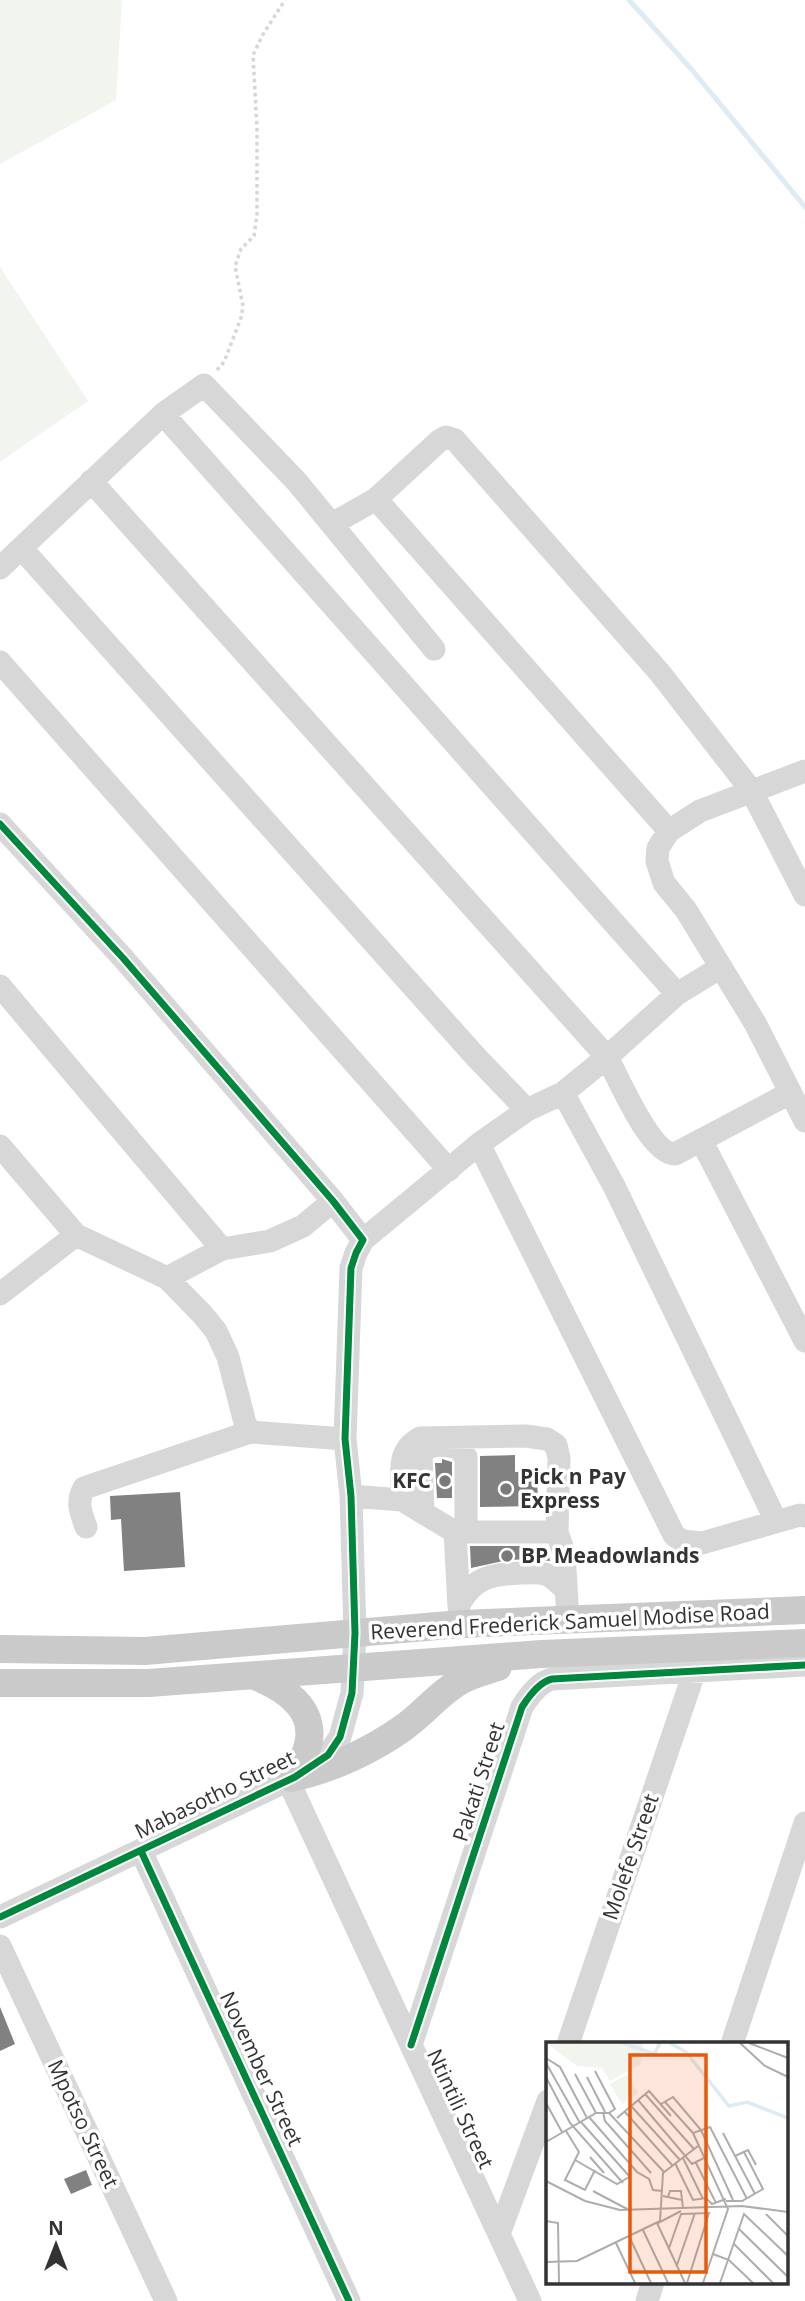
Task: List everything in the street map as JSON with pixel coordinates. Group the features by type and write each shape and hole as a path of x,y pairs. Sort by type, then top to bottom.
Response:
{"main road":[{"name":"Reverend Frederick Samuel Modise Road","path":"0,1649 145,1651 355,1633 460,1614 568,1620 805,1610"},
{"name":"Reverend Frederick Samuel Modise Road","path":"0,1684 149,1683 541,1654 805,1643"},
{"path":"291,1778 325,1769 402,1729 446,1690 466,1678 541,1654"},
{"path":"253,1676 286,1691 301,1706 307,1718 309,1732 304,1757 291,1778"}],"street":[{"path":"0,568 163,414 204,385 297,482 434,649"},
{"path":"163,414 677,995"},
{"path":"332,524 376,499 439,441 446,438 455,440 660,673 751,790 805,895"},
{"path":"91,481 607,1057 641,1122 663,1151 676,1154 790,1093"},
{"path":"376,499 669,831"},
{"path":"22,549 476,1057 527,1110"},
{"path":"0,662 449,1170"},
{"path":"805,771 700,811 669,831 658,848 657,861 659,874 686,910 755,1023 805,1121"},
{"path":"0,824 123,958 333,1201 363,1240 479,1144 527,1110 563,1093 677,995 721,968"},
{"path":"0,986 222,1249"},
{"path":"563,1093 614,1186 776,1521"},
{"path":"701,1140 805,1341"},
{"path":"479,1144 674,1535 682,1541 702,1543 776,1521 805,1516"},
{"path":"0,1146 76,1235 167,1278 216,1331 228,1357 245,1423 250,1432"},
{"path":"167,1278 222,1249 270,1241 303,1226 333,1201"},
{"path":"0,1293 76,1235"},
{"name":"Mabasotho Street","path":"0,1917 291,1778 328,1755 340,1738 347,1716 354,1667 351,1496 345,1438 351,1268 363,1240"},
{"path":"86,1527 79,1506 80,1495 84,1489 250,1432 262,1435 345,1438"},
{"path":"402,1500 403,1454 408,1445 420,1438 547,1438 555,1445 559,1458 557,1532 564,1553 568,1620"},
{"path":"423,1513 421,1454 434,1446 458,1448 466,1457 461,1532 460,1614"},
{"path":"351,1496 402,1500 461,1532 557,1532"},
{"path":"460,1614 467,1591 478,1581 493,1574 548,1575 566,1589"},
{"name":"Pakati Street","path":"411,2045 527,1698 552,1678 805,1665"},
{"name":"Molefe Street","path":"569,2042 695,1670"},
{"name":"Ntintili Street","path":"291,1778 530,2301"},
{"path":"733,2042 805,1823"},
{"name":"November Street","path":"141,1851 349,2301"},
{"name":"Mpotso Street","path":"0,1947 166,2301"},
{"path":"499,2234 546,2106"},
{"path":"647,2301 652,2284"}],"path":[{"path":"204,385 224,362 241,318 243,306 235,266 241,249 254,236 257,215 257,128 253,55 285,0"}],"shaded area":[{"path":"0,0 122,0 116,100 0,164"},
{"path":"0,267 88,401 0,462"}],"building":[{"name":"Pick n Pay Express","path":"515,1455 515,1472 537,1471 538,1506 480,1507 480,1456"},
{"path":"442,1459 452,1462 452,1498 437,1498 435,1463 442,1463"},
{"path":"180,1492 185,1567 124,1571 121,1519 111,1520 110,1496"},
{"path":"470,1546 547,1546 550,1561 508,1560 471,1568"},
{"path":"0,2007 15,2044 0,2051"},
{"path":"86,2170 92,2185 71,2194 64,2179"}],"waterway":[{"path":"629,0 693,71 805,207"}],"cycle path":[{"path":"0,824 123,958 333,1201 363,1240 351,1268 345,1439 351,1496 355,1633 352,1693 340,1737 328,1755 295,1777 0,1917"},
{"path":"411,2045 522,1707 535,1690 552,1679 805,1665"},
{"path":"141,1851 349,2301"}],"place":[{"name":"KFC","path":"445,1481"},
{"name":"Pick n Pay Express","path":"506,1489"},
{"name":"BP Meadowlands","path":"507,1556"}]}
